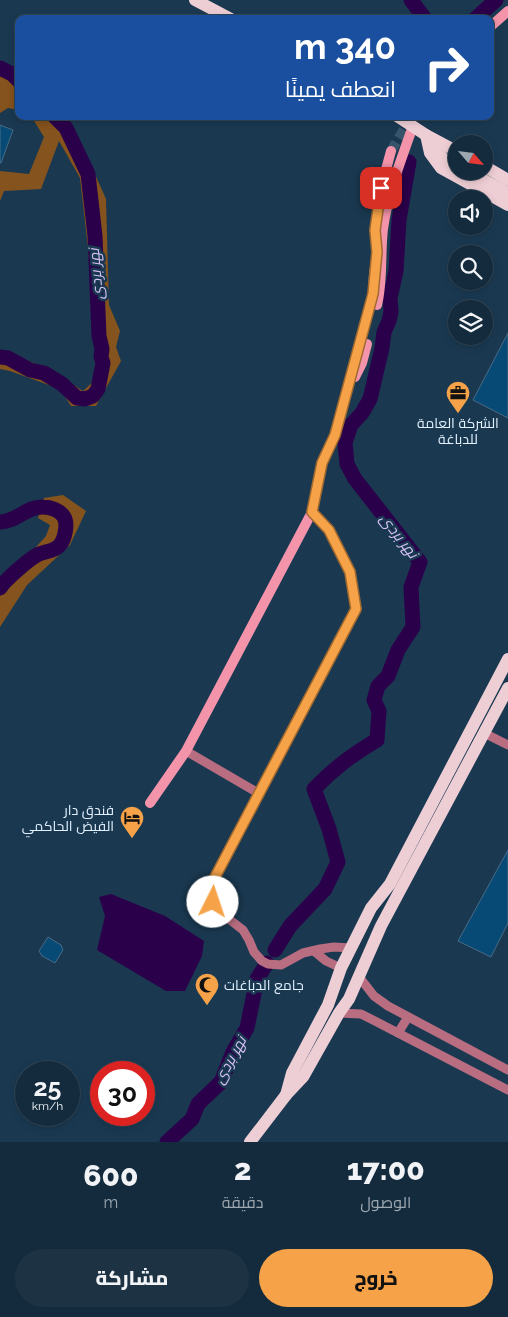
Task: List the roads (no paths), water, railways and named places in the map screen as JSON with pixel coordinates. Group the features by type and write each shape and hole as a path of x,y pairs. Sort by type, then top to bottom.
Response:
{"main road":[{"path":"194,0 223,15"},
{"path":"403,120 448,147"},
{"path":"426,135 436,151 448,161"},
{"path":"426,135 430,152 441,168 508,205"},
{"path":"493,171 508,180"},
{"path":"483,180 508,194"},
{"path":"286,1095 292,1073 328,1005 340,968 372,908 390,884 508,659"},
{"path":"250,1142 286,1095 303,1077 339,1013 349,999 360,978 381,926 508,688"}],"street":[{"path":"494,23 508,11"},
{"path":"339,415 362,363 378,301 383,229 392,187 413,126"},
{"path":"150,803 186,751 312,512 322,463 335,435 373,294 377,252 375,230 381,188 391,151"},
{"path":"312,512 329,530 350,572 356,609 213,881 211,896 221,914 243,930 257,957 268,964 281,965 303,953 314,950 334,947 351,948"},
{"path":"484,733 508,744"},
{"path":"186,751 260,794"},
{"path":"314,950 326,962 340,968"},
{"path":"360,978 374,996 388,1006 508,1070"},
{"path":"339,1013 361,1014 508,1090"},
{"path":"398,1033 408,1017"}],"waterway":[{"path":"411,0 422,15"},
{"path":"479,15 496,0"},
{"name":"نهر بردى","path":"0,68 15,77"},
{"name":"نهر بردى","path":"0,357 8,358 30,370 44,373 62,384 77,398 85,399 93,396 98,389 103,363 99,336 95,236 88,174 66,128 58,120"},
{"name":"نهر بردى","path":"275,950 290,926 325,889 338,862 329,829 314,789 344,762 377,740 379,711 374,700 378,686 388,676 398,650 413,627 411,587 420,562 355,479 347,464 345,443 351,425 362,413 370,399 384,332 389,321 391,312 390,298 396,271 399,220 409,162"},
{"name":"نهر بردى","path":"0,522 11,520 37,507 46,507 60,512 64,517 66,528 63,540 59,546 33,558 12,575 0,588"},
{"name":"نهر بردى","path":"167,1142 192,1119 198,1104 221,1082 233,1052 247,1028 257,979 267,963"}],"tunnel":[{"path":"391,151 410,120"}],"place":[{"name":"الشركة العامة للدباغة","path":"458,414"},
{"name":"فندق دار الفيض الحاكمي","path":"132,839"},
{"name":"جامع الدباغات","path":"207,1006"}]}
